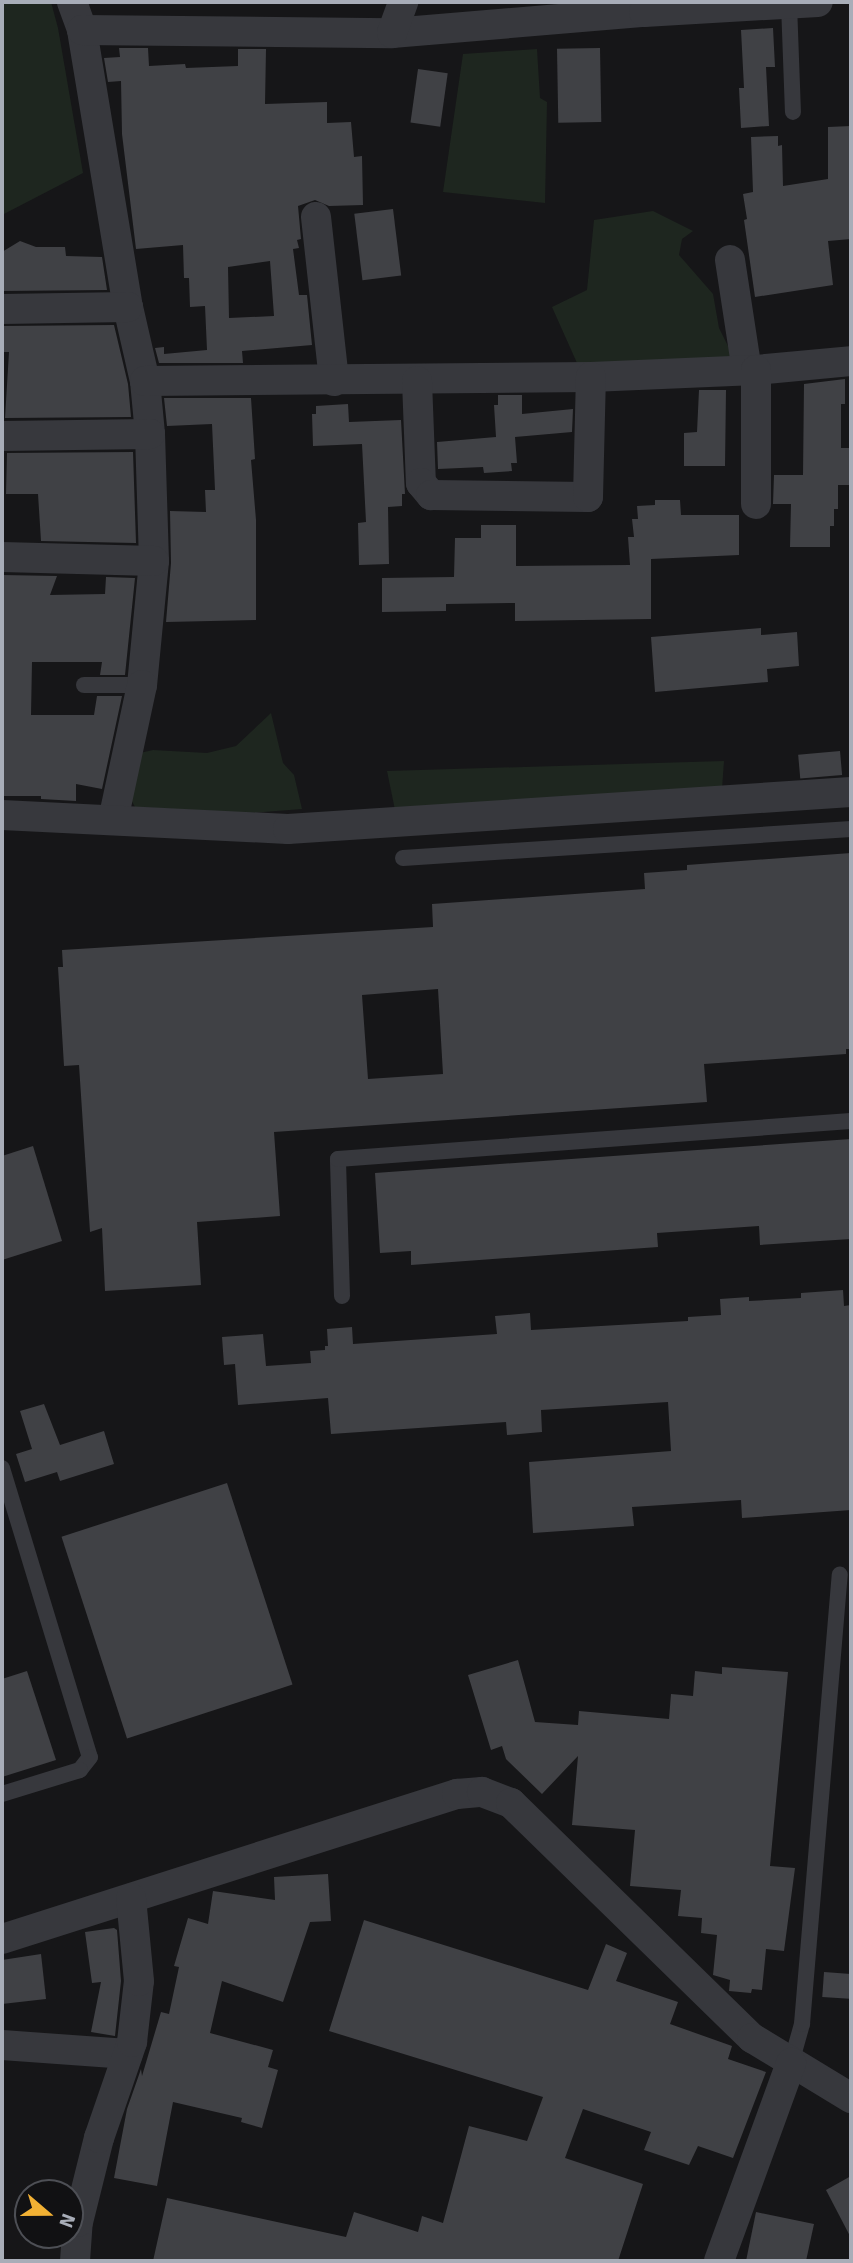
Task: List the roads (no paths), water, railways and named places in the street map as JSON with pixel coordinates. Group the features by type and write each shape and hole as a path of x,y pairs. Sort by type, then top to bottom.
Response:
{"street":[{"path":"72,2 82,30 128,307 145,382 150,434 154,561 142,685 113,820"},
{"path":"392,33 403,2"},
{"path":"82,30 392,33 818,2"},
{"path":"316,216 334,381"},
{"path":"730,260 751,370 756,504"},
{"path":"2,309 128,307"},
{"path":"145,382 591,377 751,370 851,361"},
{"path":"417,381 421,483 431,495 588,497 591,377"},
{"path":"2,436 150,434"},
{"path":"2,557 154,561"},
{"path":"2,815 288,829 851,792"},
{"path":"2,1939 457,1794 482,1792 511,1803 752,2038 851,2098"},
{"path":"75,2261 78,2221 99,2138 128,2054 139,1981 131,1898"},
{"path":"2,2045 128,2054"},
{"path":"719,2261 791,2063"}],"lane":[{"path":"789,4 793,112"},
{"path":"85,685 142,685"},
{"path":"403,858 851,829"},
{"path":"342,1296 338,1159 851,1121"},
{"path":"2,1468 5,1488 90,1756 80,1770 2,1794"},
{"path":"791,2063 802,2024 840,1575"}]}
